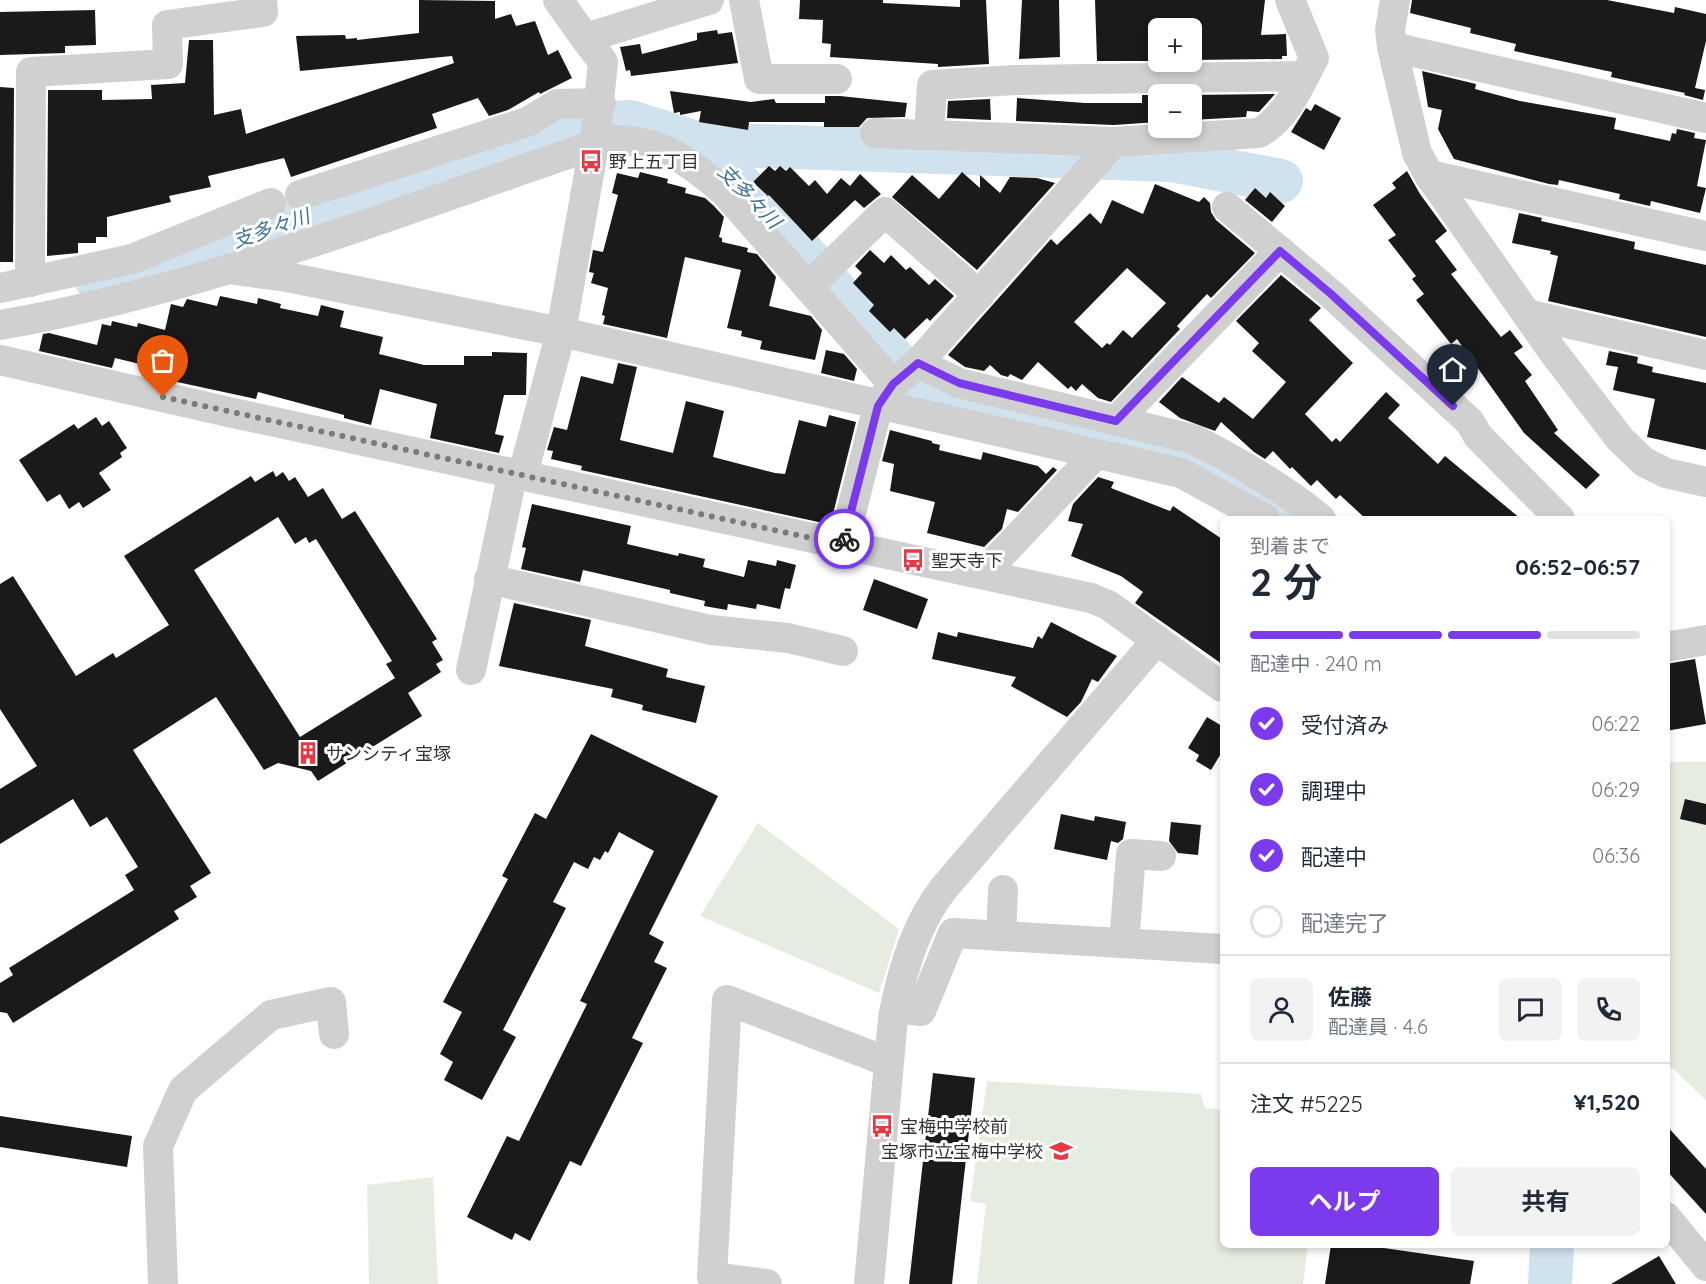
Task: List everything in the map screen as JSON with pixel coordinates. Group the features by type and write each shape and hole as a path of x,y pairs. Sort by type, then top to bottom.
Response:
{"street":[{"path":"30,282 31,72 168,64 167,25 263,12 262,0"},
{"path":"471,670 489,579 518,473 561,332 600,107 603,62 558,0"},
{"path":"585,38 709,0"},
{"path":"744,0 759,79 837,79"},
{"path":"875,133 1114,142 1259,133 1274,125 1293,97 1314,58 1290,0"},
{"path":"1395,0 1390,30 1392,47 1417,153 1429,175 1527,314 1620,439 1644,462 1666,473 1706,482"},
{"path":"1392,47 1706,118"},
{"path":"929,134 933,85 1015,80 1304,76"},
{"path":"300,195 527,122 557,104 600,107"},
{"path":"0,325 43,318 228,269 595,143 627,138 657,145 692,165 725,192 808,287 885,395"},
{"path":"843,545 885,395 918,363 1114,142"},
{"path":"1429,175 1706,236"},
{"path":"0,288 132,259 271,203"},
{"path":"1227,207 1331,294 1470,422 1478,436 1557,516"},
{"path":"808,287 885,212 979,295"},
{"path":"1116,421 1280,251"},
{"path":"228,269 287,277 885,395 1096,454 1181,473 1260,516"},
{"path":"1527,314 1706,355"},
{"path":"0,360 233,413 983,574 1102,602 1220,686"},
{"path":"918,363 959,383 1193,439 1228,457 1303,504 1317,516"},
{"path":"983,574 1096,454"},
{"path":"489,579 711,630 788,638 843,651"},
{"path":"869,1284 888,1062 895,1008 903,973 938,896 1157,639"},
{"path":"1670,646 1706,640"},
{"path":"1124,943 1131,854 1161,856"},
{"path":"1001,936 1003,890"},
{"path":"895,1008 921,1011 953,933 1220,949"},
{"path":"767,1284 712,1277 727,1000 888,1062"},
{"path":"163,1284 159,1146 183,1090 271,1015 331,1002 334,1034"},
{"path":"1670,1222 1706,1266"}],"shaded area":[{"path":"1670,762 1706,762 1706,1100 1670,1066"},
{"path":"758,823 899,929 879,993 700,916"},
{"path":"987,1081 1201,1094 1205,1108 1220,1110 1220,1248 1308,1248 1303,1284 977,1284 986,1204 970,1201"},
{"path":"433,1177 438,1284 369,1284 367,1185"}],"building":[{"path":"419,0 495,1 495,19 511,14 516,26 535,21 548,55 558,50 572,78 540,94 539,92 508,110 489,116 478,98 432,114 437,128 291,177 284,158 208,176 211,187 169,196 171,202 107,217 107,237 96,237 96,243 78,243 78,253 47,256 48,90 102,90 102,100 152,99 151,85 185,83 189,40 213,40 214,115 241,109 246,134 454,63 452,56 300,71 296,36 345,35 346,39 357,38 357,40 419,33"},
{"path":"800,0 883,0 883,3 960,7 960,0 986,0 989,64 938,67 938,64 830,57 831,44 822,43 823,20 799,19"},
{"path":"1022,0 1059,0 1060,57 1019,59"},
{"path":"1095,0 1265,0 1261,35 1286,34 1287,56 1282,56 1282,59 1202,60 1202,18 1148,18 1148,61 1097,61"},
{"path":"1412,0 1607,0 1674,13 1675,7 1706,14 1706,41 1695,88 1705,90 1703,100 1684,95 1685,93 1611,77 1612,72 1514,51 1516,44 1470,33 1471,28 1410,13"},
{"path":"95,10 96,45 65,46 65,53 0,55 0,12"},
{"path":"717,30 718,34 732,32 738,63 631,76 630,70 626,71 620,47 640,44 642,54 697,40 697,33"},
{"path":"1422,71 1476,84 1475,89 1520,101 1616,118 1614,129 1670,141 1672,133 1676,134 1677,129 1695,133 1694,138 1706,140 1697,186 1706,188 1700,213 1651,201 1650,206 1619,199 1620,194 1559,180 1558,185 1549,184 1454,159 1438,129 1442,110 1428,107"},
{"path":"0,87 14,88 13,262 0,262"},
{"path":"670,91 751,102 774,99 776,103 825,103 825,96 840,96 907,103 905,117 867,118 859,127 824,127 824,122 749,122 748,130 699,122 701,111 680,115 680,112 674,113"},
{"path":"1275,94 1259,112 1247,111 1246,117 1202,119 1202,95"},
{"path":"1142,95 1148,95 1148,123 1114,125 1016,121 1017,98 1085,103 1142,103"},
{"path":"990,99 991,120 947,118 948,101"},
{"path":"1315,104 1341,118 1324,150 1291,132 1306,108 1311,111"},
{"path":"769,166 775,171 780,166 786,171 790,167 809,186 815,180 827,194 841,178 850,186 860,174 881,194 864,208 855,200 812,241 769,195 753,182"},
{"path":"1407,171 1420,194 1447,231 1435,241 1457,270 1451,274 1501,337 1510,330 1523,347 1514,353 1532,375 1525,381 1558,430 1554,433 1600,475 1586,489 1524,433 1457,339 1451,344 1416,300 1424,294 1412,279 1416,276 1388,240 1396,235 1373,205 1396,188 1392,183"},
{"path":"640,172 668,179 667,183 686,188 685,193 705,198 714,206 724,217 719,237 722,238 722,242 748,248 747,252 757,254 776,277 769,306 811,316 822,330 815,360 760,349 762,341 741,336 742,331 727,328 741,270 685,257 667,338 603,324 605,316 602,315 608,288 591,283 594,273 589,272 593,250 603,252 618,195 612,193 617,173 638,178"},
{"path":"962,172 980,188 980,175 1000,193 1010,177 1037,178 1055,183 977,270 892,197 912,175 939,199"},
{"path":"1155,184 1199,202 1204,197 1210,203 1211,212 1216,220 1255,253 1211,298 1207,294 1177,326 1180,329 1111,402 1098,398 1082,384 1076,391 1071,386 1068,389 1038,362 1022,380 1010,374 1008,377 1001,375 990,365 984,371 965,367 948,355 1051,239 1057,245 1090,213 1101,224 1112,200 1143,214","holes":["1127,268 1166,303 1132,338 1123,330 1110,345 1107,343 1102,348 1074,322"]},
{"path":"1255,188 1266,198 1270,192 1285,206 1272,222 1245,200"},
{"path":"1519,213 1542,218 1541,221 1635,242 1634,249 1706,265 1706,337 1548,301 1558,256 1550,254 1551,251 1512,243"},
{"path":"870,250 884,263 891,255 906,270 910,267 929,285 935,279 954,296 930,321 927,318 905,339 894,328 890,332 869,311 874,305 853,283 862,273 855,266"},
{"path":"1281,275 1321,308 1309,320 1353,363 1305,414 1332,442 1336,438 1340,442 1386,392 1400,405 1388,418 1438,464 1445,456 1517,516 1363,516 1340,495 1336,499 1317,480 1311,486 1273,451 1265,459 1221,422 1215,431 1180,418 1159,402 1182,377 1219,403 1224,397 1253,419 1286,382 1252,351 1259,343 1236,321"},
{"path":"220,296 257,304 258,298 281,304 280,308 318,316 321,305 344,311 340,327 383,337 379,354 424,365 464,365 464,356 492,356 492,352 527,353 526,395 504,395 495,434 504,436 499,453 430,438 437,404 380,389 371,425 344,418 344,415 258,392 256,399 154,377 156,368 115,358 112,368 39,351 43,334 49,333 97,345 102,324 111,326 112,321 137,327 138,323 165,330 171,304 183,307 187,299 217,306"},
{"path":"826,350 844,354 857,369 854,381 821,373"},
{"path":"1609,351 1638,357 1637,363 1653,367 1652,372 1706,383 1706,450 1647,437 1655,399 1613,390 1618,367 1606,365"},
{"path":"618,363 637,367 620,440 673,453 686,401 724,411 713,457 785,474 799,420 826,427 829,415 856,422 832,518 824,516 823,523 581,470 582,466 551,459 553,451 547,450 554,427 567,430 581,376 613,384"},
{"path":"96,417 102,426 109,421 127,448 120,453 122,457 99,473 111,490 83,508 79,502 69,509 60,494 47,502 19,460 74,424 78,429"},
{"path":"890,430 932,441 940,445 939,450 981,460 983,452 1038,466 1046,474 1053,467 1057,470 1018,512 1007,509 1002,529 984,547 927,533 935,502 890,491 894,464 882,461"},
{"name":"サンシティ宝塚","path":"273,471 276,477 283,472 289,481 295,477 308,497 323,488 342,519 355,511 437,639 432,642 443,660 436,664 441,672 408,693 422,716 318,781 311,771 278,763 264,770 216,697 133,750 211,873 190,886 197,897 174,911 179,919 13,1023 7,1013 0,1012 0,983 13,975 9,968 134,890 125,875 138,867 107,817 90,827 73,799 0,844 0,789 37,766 0,709 0,584 13,576 76,676 113,653 116,658 169,625 124,556 251,476 255,482","holes":["278,517 295,544 306,537 309,543 316,539 392,661 386,664 395,678 300,737 194,570"]},
{"path":"1098,477 1114,482 1111,488 1170,511 1173,506 1220,538 1220,663 1135,603 1143,592 1121,576 1071,556 1083,524 1068,521 1073,504"},
{"path":"532,504 631,526 627,544 678,556 679,553 705,559 703,567 744,577 748,560 776,566 777,560 796,565 790,589 785,588 780,609 757,604 756,609 728,604 727,610 704,606 705,601 670,593 670,590 583,570 580,582 521,569 526,548 522,547"},
{"path":"874,579 928,599 917,629 863,610"},
{"path":"514,603 591,620 585,646 668,669 666,677 705,686 696,723 642,710 643,705 611,697 613,689 499,666"},
{"path":"1051,622 1117,656 1098,682 1092,679 1081,702 1067,717 1011,686 1016,677 932,659 938,632 957,637 958,632 1033,648 1038,636 1042,639"},
{"path":"1695,659 1706,724 1670,730 1670,663"},
{"path":"1207,717 1220,725 1220,755 1211,770 1196,761 1199,755 1188,748"},
{"path":"591,734 718,796 649,934 664,942 654,962 667,968 632,1038 643,1043 581,1166 570,1161 530,1241 515,1233 512,1240 467,1217 507,1136 519,1141 587,1004 580,1001 654,851 619,832 608,853 605,851 600,860 594,857 588,869 574,862 553,902 566,908 503,1030 516,1037 482,1100 444,1080 453,1062 440,1054 462,1012 443,1002 508,879 502,876 535,813 546,819"},
{"path":"1685,799 1706,804 1706,825 1680,819"},
{"path":"1061,814 1094,821 1095,816 1126,822 1123,839 1118,843 1111,841 1107,860 1054,849"},
{"path":"1171,822 1201,825 1198,855 1178,853 1169,841"},
{"path":"933,1073 975,1078 952,1284 909,1284"},
{"path":"0,1116 132,1136 127,1167 0,1147"},
{"path":"1670,1129 1706,1169 1706,1214 1670,1174"},
{"path":"1331,1248 1384,1248 1474,1261 1470,1284 1325,1284"},
{"path":"1659,1256 1676,1284 1611,1284"}],"waterway":[{"name":"支多々川","path":"96,279 174,262 559,127 630,122 700,144 780,226 895,361 932,392 1200,460 1244,483 1294,516"},
{"path":"700,144 1171,160 1281,181"},
{"name":"支多々川","path":"1550,1284 1552,1248"}],"way so far":[{"path":"163,397 843,545 844,539"}],"place":[{"name":"野上五丁目","path":"591,161"},
{"name":"聖天寺下","path":"913,560"},
{"name":"サンシティ宝塚","path":"308,753"},
{"name":"宝梅中学校前","path":"882,1126"},
{"name":"宝塚市立宝梅中学校","path":"1061,1151"}],"route":[{"path":"844,539 878,406 893,384 918,363 959,383 1116,421 1280,251 1331,294 1453,406"}]}
